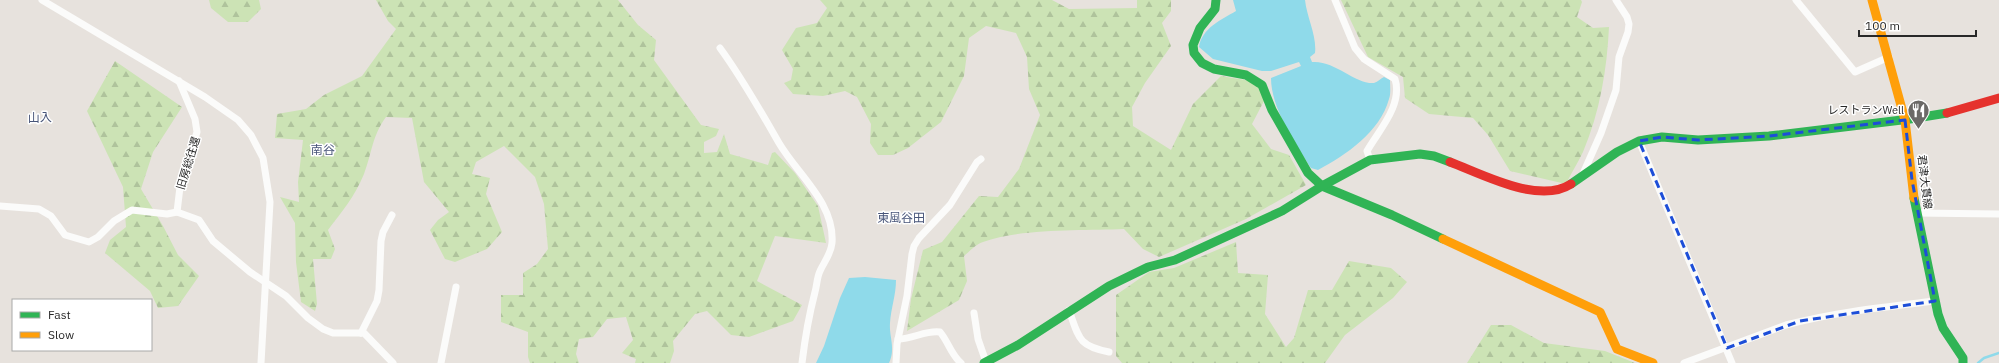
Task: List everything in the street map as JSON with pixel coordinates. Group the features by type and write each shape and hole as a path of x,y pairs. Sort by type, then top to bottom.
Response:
{"street":[{"path":"42,0 136,58 179,80 238,120 251,135 263,158 270,202 264,283 261,363"},
{"path":"1216,0 1215,9 1200,28 1193,45 1194,53 1202,63 1214,69 1246,75 1262,85 1272,110 1308,173 1322,186 1392,215 1600,312 1617,348 1653,363"},
{"path":"1335,0 1355,48 1364,59 1395,78 1396,84 1394,106 1366,151 1370,160"},
{"path":"1581,177 1601,132 1616,90 1619,56 1628,32 1629,24 1627,17 1616,0"},
{"path":"1796,0 1855,72 1889,57"},
{"name":"君津大貫線","path":"1872,0 1889,57 1905,120 1916,213 1935,301 1943,328 1963,358 1963,363"},
{"path":"720,48 754,98 779,144 812,188 823,206 830,227 832,243 828,257 820,271 808,316 802,363"},
{"name":"旧房総往還","path":"177,212 180,187 198,132 195,119 179,80"},
{"path":"974,313 978,339 985,362 1018,345 1069,310 1108,286 1148,267 1175,260 1282,211 1322,186 1370,160 1420,154 1434,156 1488,178 1519,188 1534,191 1550,191 1566,187 1617,152 1639,141 1662,138 1698,140 1769,136 1905,120 1951,112 1999,98"},
{"path":"1639,141 1732,363"},
{"path":"896,363 898,339 907,296 914,246 918,238 950,205 977,162 981,159"},
{"path":"0,206 39,209 50,216 65,236 89,242 98,237 114,221 132,210 167,214 177,212 199,220 213,241 264,283 286,296 308,318 324,329 333,333 361,333 370,337 393,363"},
{"path":"1916,213 1999,214"},
{"path":"361,333 377,301 381,241 383,232 392,215"},
{"path":"441,363 456,287"},
{"path":"1684,363 1727,348 1786,324 1863,310 1935,301"},
{"path":"1069,310 1079,338 1084,344 1092,349 1109,352"},
{"path":"898,339 910,339 926,333 940,332 946,339 956,358 961,363"}],"highlighted area":[{"path":"1905,120 1912,180 1935,301 1800,321 1727,348 1639,141 1662,137 1698,140 1769,136"}],"green space":[{"path":"209,0 259,0 261,9 248,22 228,22 211,8"},
{"path":"376,0 618,0 638,25 656,40 654,60 701,125 719,129 716,136 704,142 704,153 717,152 724,134 730,154 768,165 772,153 775,152 795,173 818,206 826,243 775,236 757,281 802,305 793,321 749,337 731,335 707,311 695,314 673,341 674,351 670,363 635,363 636,359 622,353 633,340 626,317 607,319 593,337 579,339 576,354 579,363 530,363 528,357 528,332 501,322 501,295 523,295 523,273 537,264 548,249 544,204 535,177 504,146 476,162 472,174 490,178 486,194 502,232 487,249 455,262 445,259 430,230 438,220 449,212 424,182 412,118 386,117 381,124 364,174 356,190 348,204 328,230 335,249 331,259 313,259 317,304 315,311 301,302 296,262 295,223 280,197 299,202 298,182 303,140 275,138 277,114 306,109 324,95 362,76 396,29 388,21"},
{"path":"820,0 1052,0 1069,9 1137,8 1137,0 1171,0 1171,11 1162,23 1171,46 1145,83 1132,107 1133,126 1171,150 1193,104 1221,76 1257,82 1264,101 1252,124 1271,149 1289,155 1306,185 1246,219 1159,257 1143,249 1124,229 1034,232 1015,234 980,243 964,256 967,281 959,300 907,331 911,299 923,250 942,242 979,196 998,197 1019,169 1040,115 1029,89 1027,57 1016,33 986,26 969,38 964,76 941,122 908,148 893,155 878,155 870,143 871,124 857,97 845,91 823,96 793,94 784,83 791,80 793,69 782,50 796,28 817,23 827,8"},
{"path":"1341,0 1581,0 1582,2 1577,17 1593,28 1609,27 1608,43 1602,90 1594,122 1583,152 1566,184 1510,171 1488,135 1473,118 1429,114 1405,98 1403,77 1368,57"},
{"path":"115,61 182,107 153,152 141,189 178,255 199,276 178,306 158,308 150,291 105,253 110,240 126,227 123,187 87,111"},
{"path":"1236,242 1238,273 1268,275 1265,314 1286,347 1294,338 1308,290 1332,290 1349,261 1391,268 1407,282 1393,298 1345,335 1325,363 1122,363 1116,356 1116,295 1149,272 1174,268"},
{"path":"1491,325 1511,325 1544,343 1605,351 1635,363 1467,363"}],"water":[{"path":"1233,0 1305,0 1315,40 1315,53 1310,57 1312,62 1320,62 1329,65 1359,80 1367,82 1374,83 1384,77 1390,80 1390,97 1385,111 1370,132 1361,141 1340,157 1318,170 1311,168 1279,113 1272,89 1271,78 1301,66 1299,62 1271,71 1262,71 1213,59 1199,47 1204,35 1213,25 1236,11"},
{"path":"865,277 896,280 890,323 892,353 889,363 816,363 824,346 840,298 849,278"}],"waterway":[{"path":"1978,363 1984,358 1999,353"}],"traffic: fast":[{"path":"1216,0 1215,9 1200,28 1193,45 1194,53 1202,63 1214,69 1246,75 1262,85 1272,110 1308,173 1322,186 1392,215 1443,239"},
{"path":"1571,184 1617,152 1639,141 1662,137 1698,140 1769,136 1910,119 1947,113"},
{"path":"984,363 1018,345 1109,286 1148,267 1175,260 1282,211 1322,186 1370,160 1420,154 1434,156 1450,162"},
{"path":"1914,198 1938,314 1943,328 1963,358 1963,363"}],"traffic: slow":[{"path":"1872,0 1905,120 1914,198"},
{"path":"1443,239 1600,312 1617,349 1653,363"}],"traffic: jam":[{"path":"1947,113 1999,98"},
{"path":"1450,162 1494,180 1527,189 1543,191 1558,190 1571,184"}],"place":[{"name":"レストランWell","path":"1919,130"}],"district":[{"name":"山入","path":"40,117"},
{"name":"南谷","path":"323,149"},
{"name":"東風谷田","path":"901,217"}]}
